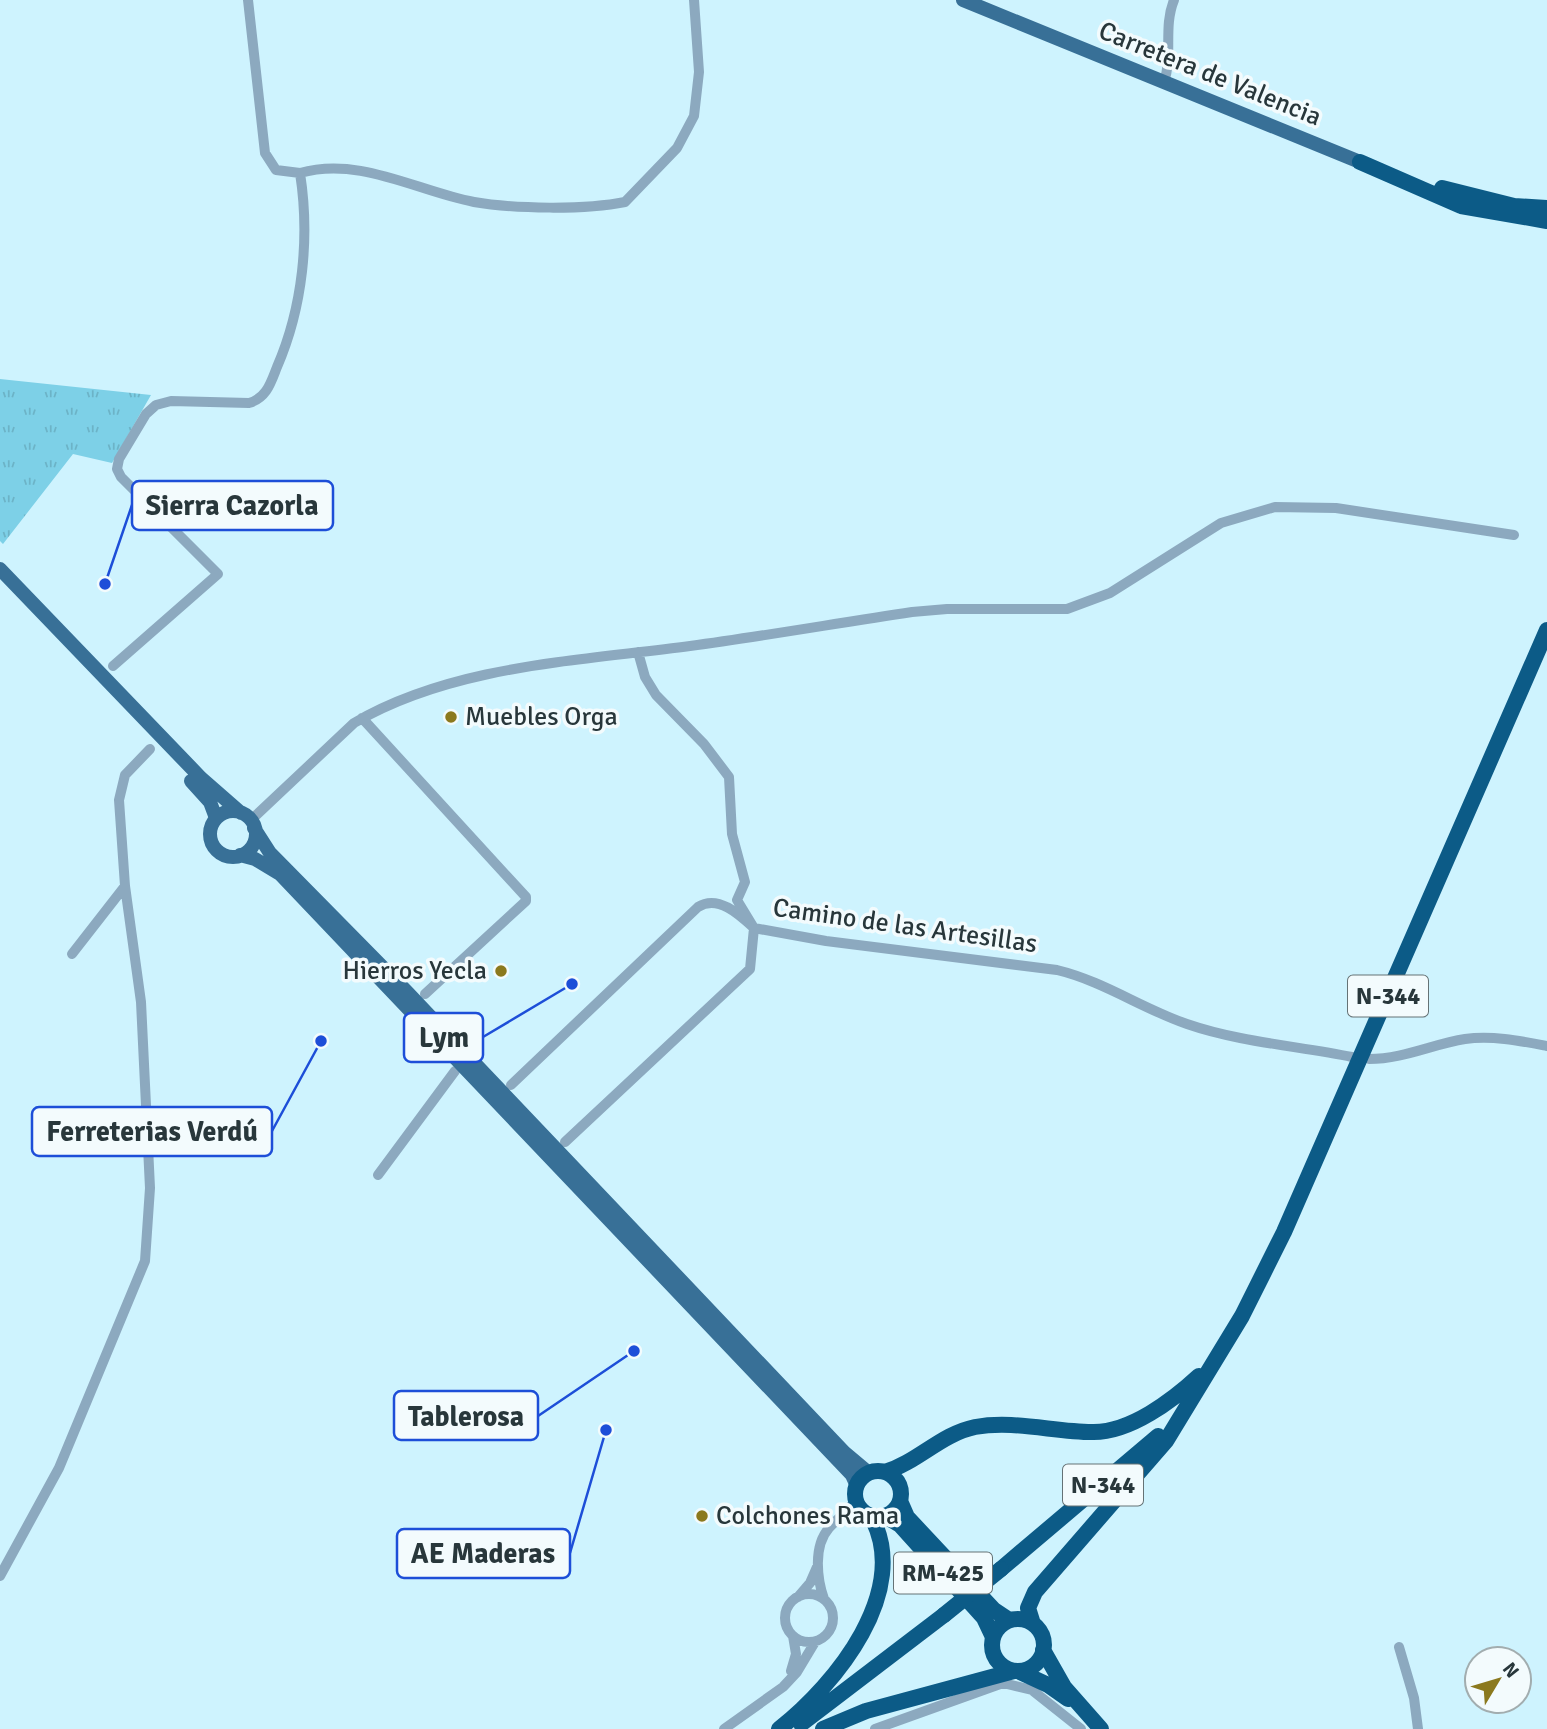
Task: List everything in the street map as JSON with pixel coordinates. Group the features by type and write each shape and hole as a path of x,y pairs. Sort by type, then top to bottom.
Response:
{"highway":[{"path":"1360,162 1473,197 1514,206 1547,208"},
{"path":"1360,162 1461,206 1547,221"},
{"name":"N-344","path":"792,1729 868,1676 1001,1569 1159,1436 1196,1392 1218,1357 1284,1233 1547,630"},
{"path":"877,1473 900,1468 949,1436 976,1427 1013,1426 1096,1433 1127,1423 1155,1411 1181,1393 1218,1357"},
{"path":"1084,1721 1043,1650 1042,1635 1033,1624 1028,1608 1035,1592 1166,1441 1196,1392"},
{"path":"867,1506 900,1501 900,1487 877,1473"},
{"path":"779,1729 816,1698 833,1679 868,1619 881,1588 883,1544 867,1506 877,1473"},
{"name":"RM-425","path":"900,1501 907,1517 994,1610 1010,1620"},
{"name":"RM-425","path":"867,1506 900,1525 984,1618 993,1637"},
{"path":"1033,1624 1018,1619 1010,1620 997,1630 993,1637 995,1659 1048,1685 1084,1721 1101,1729"},
{"path":"823,1729 866,1711 1032,1667 1043,1650"}],"main road":[{"name":"Carretera de Valencia","path":"963,0 1360,162"},
{"path":"0,569 201,778 249,820 270,853 398,983 853,1461 877,1473"},
{"path":"0,579 210,802 216,818"},
{"path":"249,820 230,811 216,818 210,832 214,846 226,856 240,855 255,859 280,874 844,1467 867,1506"},
{"path":"240,855 254,841 249,820"}],"street":[{"path":"248,0 265,153 276,170 300,173 319,169 355,170 454,197 503,205 625,202 677,148 694,116 699,72 694,0"},
{"path":"1164,82 1167,72 1168,27 1174,0"},
{"path":"113,666 218,573 121,477 117,463 146,414 156,405 172,401 250,403 260,400 268,389 289,341 298,305 304,201 300,173"},
{"path":"249,820 362,718 431,690 504,671 947,609 1067,609 1110,593 1221,523 1275,507 1336,508 1514,535"},
{"name":"Camino de las Artesillas","path":"638,652 651,689 704,744 729,776 732,834 745,882 737,900 754,928 826,941 1057,970 1083,978 1195,1026 1352,1057"},
{"path":"362,718 526,897 526,901 425,994"},
{"path":"0,1576 59,1468 145,1261 149,1188 141,1002 125,886 120,823 121,783 128,769 150,749"},
{"path":"72,954 125,886"},
{"path":"511,1085 698,907 711,902 726,906 754,928 750,969 565,1142"},
{"path":"1369,1059 1480,1038 1547,1046"},
{"path":"378,1175 455,1071"},
{"path":"783,1687 794,1667 796,1654 793,1636 785,1618 789,1605 810,1583 818,1565 825,1534 838,1521 867,1506"},
{"path":"724,1729 783,1687 797,1672 815,1642 828,1634 832,1627 833,1612 824,1599 818,1565"},
{"path":"797,1597 811,1594 824,1599"},
{"path":"793,1636 815,1642"},
{"path":"1399,1647 1412,1689 1419,1729"},
{"path":"875,1729 1003,1683 1032,1690 1084,1721"}],"green space":[{"path":"0,379 151,395 112,463 73,454 3,544 0,541"}],"place":[{"name":"Sierra Cazorla","path":"105,584"},
{"name":"Muebles Orga","path":"451,717"},
{"name":"Hierros Yecla","path":"501,971"},
{"name":"Lym","path":"572,984"},
{"name":"Ferreterias Verdú","path":"321,1041"},
{"name":"Tablerosa","path":"634,1351"},
{"name":"AE Maderas","path":"606,1430"},
{"name":"Colchones Rama","path":"702,1516"}]}
